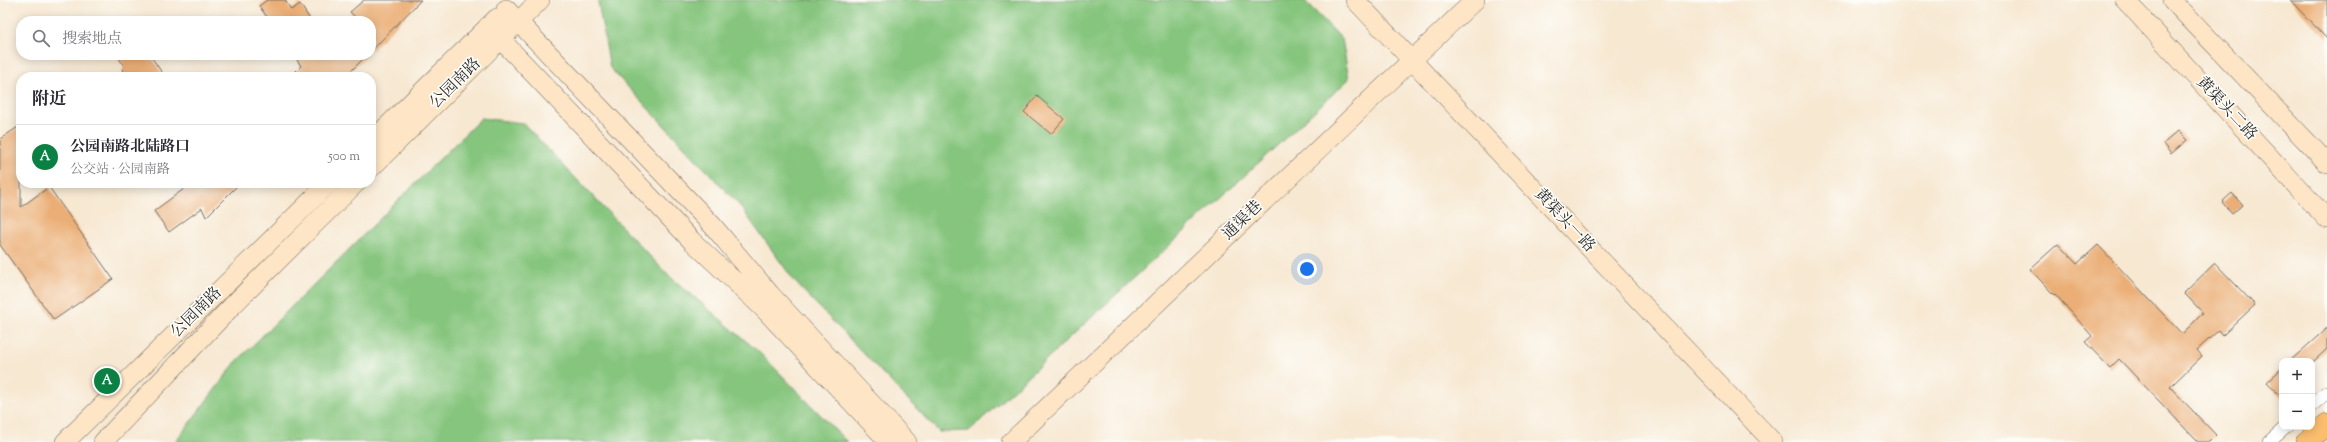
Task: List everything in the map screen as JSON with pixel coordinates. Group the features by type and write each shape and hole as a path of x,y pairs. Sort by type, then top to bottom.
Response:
{"main road":[{"path":"2306,442 2327,424"}],"street":[{"name":"公园南路","path":"376,163 494,33 513,10 540,0"},
{"name":"黄渠头一路","path":"1355,0 1773,442"},
{"name":"通渠巷","path":"1011,442 1475,0"},
{"name":"黄渠头二路","path":"2125,0 2327,219"},
{"path":"2172,0 2327,162"},
{"path":"513,10 713,226 770,294 907,442"},
{"name":"公园南路","path":"376,138 494,33"},
{"path":"494,33 692,241 763,308 889,442"},
{"name":"公园南路","path":"65,442 324,188"},
{"name":"公园南路","path":"103,442 233,305 351,188"},
{"path":"2315,402 2327,392"},
{"path":"2269,442 2283,430"}],"green space":[{"path":"601,0 1304,0 1342,39 1349,79 969,431 939,432 795,282 740,206 610,68 598,2"},
{"path":"481,118 523,123 667,274 760,353 847,442 175,442 236,362"}],"building":[{"path":"267,0 285,0 291,10 300,4 308,16 266,16 259,6"},
{"path":"364,0 421,0 376,46 376,16 354,16 350,12"},
{"path":"2290,0 2327,0 2327,39"},
{"path":"120,60 153,60 162,72 122,72 124,66"},
{"path":"297,60 362,60 350,72 295,72 301,66"},
{"path":"1037,96 1064,119 1051,134 1024,112"},
{"path":"16,128 16,188 21,188 21,207 50,188 113,279 54,320 0,245 0,139"},
{"path":"2178,131 2187,140 2171,154 2163,144"},
{"path":"185,188 235,188 206,217 202,208 169,232 154,211"},
{"path":"2232,193 2242,205 2232,214 2222,202"},
{"path":"2058,244 2077,264 2098,245 2182,334 2203,313 2184,293 2215,263 2255,305 2223,335 2219,330 2197,350 2202,356 2170,387 2216,435 2209,442 2198,442 2119,359 2110,368 2085,342 2092,336 2055,294 2054,295 2030,269"},
{"path":"2327,328 2327,349 2315,360 2315,358 2293,358"},
{"path":"2279,371 2279,395 2267,382"}],"place":[{"name":"公园南路北陆路口","path":"107,381"}]}
